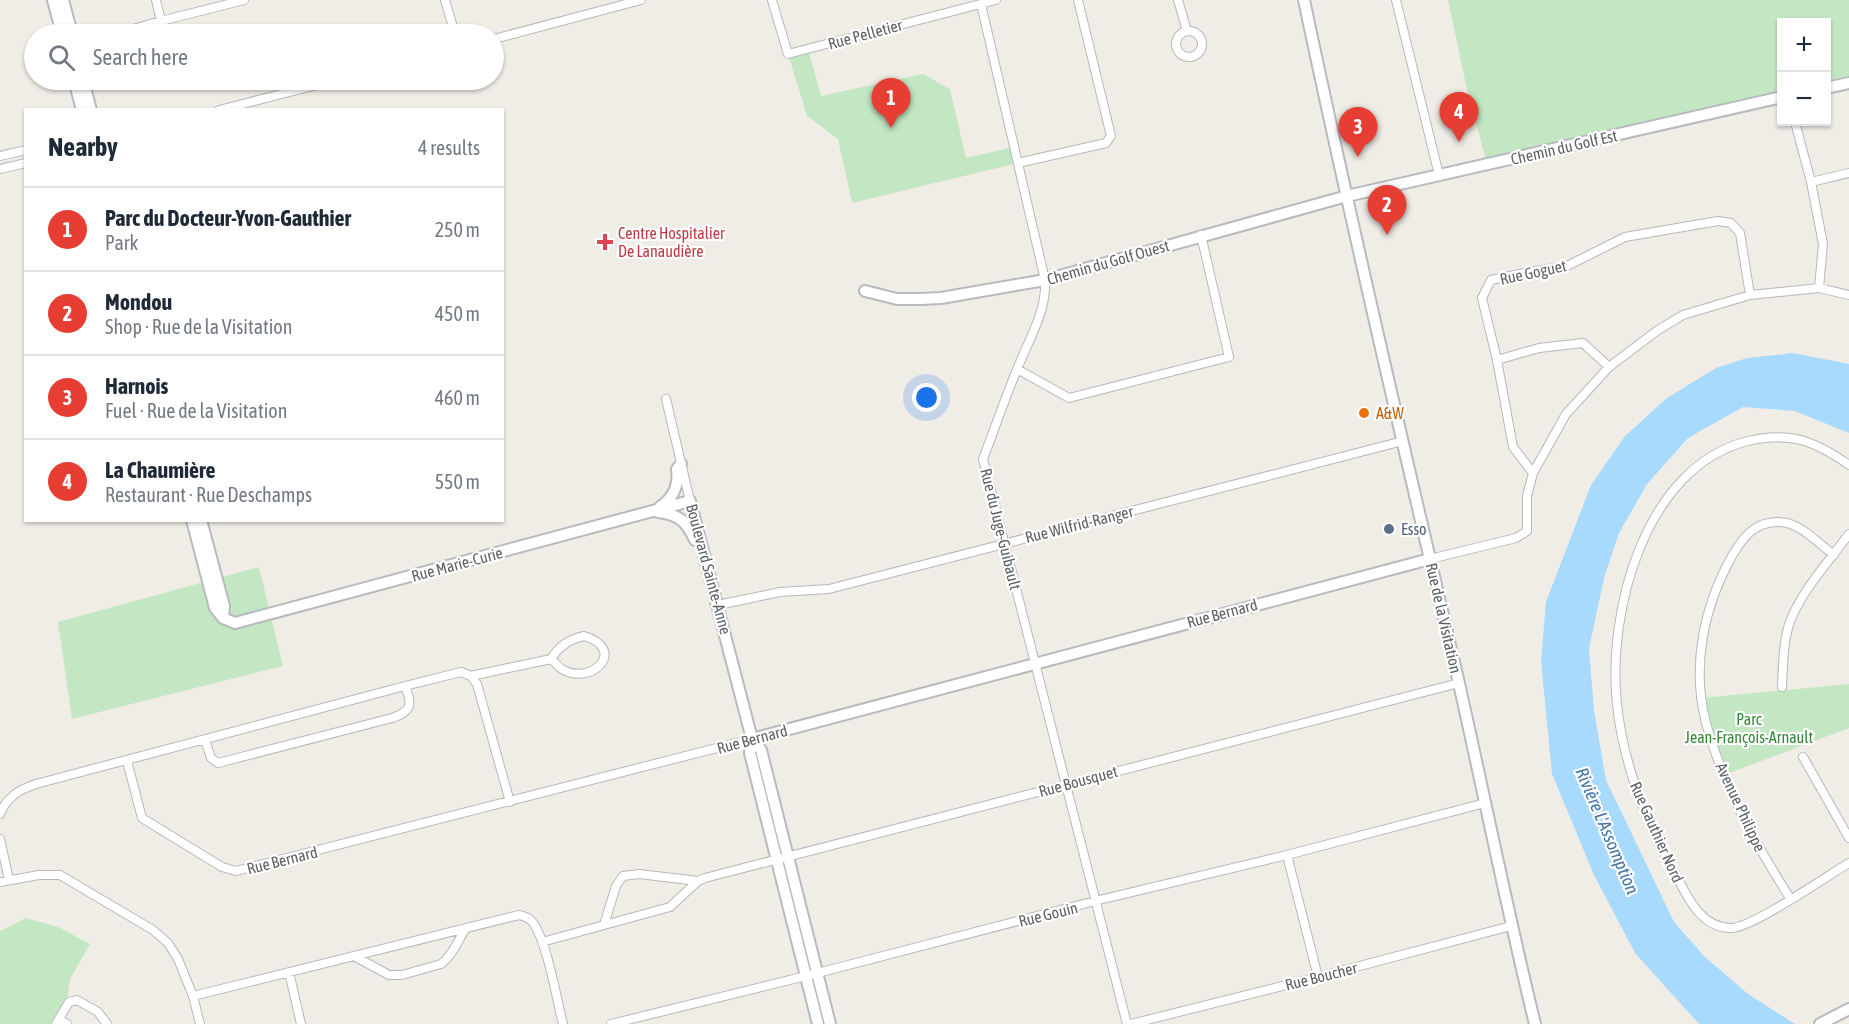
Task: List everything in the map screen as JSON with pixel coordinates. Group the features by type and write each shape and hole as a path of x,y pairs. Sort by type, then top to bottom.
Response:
{"street":[{"path":"53,0 59,24"},
{"path":"63,0 69,24"},
{"path":"156,0 161,21"},
{"path":"150,24 244,0"},
{"path":"445,0 452,24"},
{"path":"504,36 640,0"},
{"name":"Rue Pelletier","path":"772,0 788,54 996,0"},
{"path":"1018,163 1106,143 1111,136 1078,0"},
{"path":"1178,0 1187,31"},
{"name":"Rue de la Visitation","path":"1304,0 1459,683 1511,926 1535,1024"},
{"path":"1396,0 1439,175"},
{"name":"Rue du Juge-Guibault","path":"981,4 1046,291 1042,310 983,459 1095,901 1129,1024"},
{"path":"1831,87 1849,83"},
{"path":"77,90 81,108"},
{"path":"86,90 91,108"},
{"path":"227,108 297,90"},
{"name":"Chemin du Golf Est","path":"1347,196 1777,98"},
{"path":"1797,126 1811,182 1822,244 1819,288"},
{"path":"0,156 24,150"},
{"path":"0,168 24,163"},
{"path":"1811,182 1849,173"},
{"name":"Chemin du Golf Ouest","path":"865,291 897,298 931,298 1045,280 1347,196"},
{"name":"Rue Goguet","path":"1533,473 1513,447 1497,360 1482,298 1491,280 1567,266 1625,237 1718,221 1731,223 1740,233 1750,294"},
{"path":"1017,369 1069,398 1229,357 1201,235"},
{"path":"1430,558 1516,538 1527,531 1527,496 1533,473 1566,414 1609,367 1658,330 1683,315 1750,294 1819,288 1849,295"},
{"path":"1497,360 1539,348 1583,343 1609,367"},
{"name":"Boulevard Sainte-Anne","path":"666,399 752,740 750,753 818,973 830,1024"},
{"name":"Rue Gauthier Nord","path":"1790,898 1759,918 1732,928 1708,921 1690,902 1644,809 1632,776 1622,735 1617,703 1616,668 1621,617 1631,576 1649,529 1663,502 1681,481 1721,450 1752,440 1778,436 1802,439 1824,448 1849,465"},
{"name":"Rue Wilfrid-Ranger","path":"718,605 780,592 829,589 1403,441"},
{"path":"648,512 665,504 672,496 679,479 677,469 681,464"},
{"name":"Rue Marie-Curie","path":"223,618 235,623 690,501"},
{"path":"648,512 669,513 682,519 691,529 705,555"},
{"path":"193,522 215,608 223,618"},
{"path":"202,522 224,606 223,618"},
{"name":"Avenue Philippe","path":"1790,898 1756,845 1734,800 1705,722 1699,674 1702,642 1706,616 1719,580 1742,539 1754,527 1772,522 1783,522 1795,526 1834,555"},
{"path":"1782,687 1786,641 1791,619 1809,589 1849,534"},
{"name":"Rue Bernard","path":"127,761 142,818 222,867 236,871 752,740 1430,558"},
{"path":"471,676 551,659 565,643 584,636 596,640 603,648 605,657 602,665 597,669 576,674 562,669 551,659"},
{"path":"0,814 6,802 18,791 36,784 461,672 471,676 477,684 510,802"},
{"name":"Rue Bousquet","path":"542,942 670,907 698,881 705,878 1459,683"},
{"path":"205,740 211,758 218,763 392,718 403,714 411,701 405,686"},
{"path":"1803,757 1849,838"},
{"name":"Rue Gouin","path":"611,1024 1485,804"},
{"path":"0,839 9,880"},
{"path":"1287,855 1318,977"},
{"name":"Boulevard Sainte-Anne","path":"783,859 818,1024"},
{"path":"1790,898 1849,863"},
{"name":"Rue Bousquet","path":"604,925 616,886 623,876 639,874 698,881"},
{"path":"0,882 39,875 60,875 153,930 168,943 178,959 193,996 200,1024"},
{"path":"193,996 519,915 533,922 542,942 563,1024"},
{"name":"Rue Boucher","path":"1129,1024 1511,926"},
{"path":"354,956 386,975 402,975 433,967 445,961 466,928"},
{"path":"289,972 301,1024"},
{"path":"67,1024 57,1021 69,1002 77,1000 98,1012 106,1024"},
{"path":"1820,1024 1849,1009"}],"green space":[{"path":"1448,0 1849,0 1849,85 1831,89 1831,18 1777,18 1777,101 1487,164 1466,85"},
{"path":"808,49 821,96 923,74 950,89 966,158 1014,147 1018,163 852,203 838,139 807,116 788,54"},
{"path":"259,567 283,666 72,719 58,622"},
{"name":"Parc Jean-François-Arnault","path":"1849,684 1849,728 1724,775 1701,698"},
{"path":"26,918 58,927 90,944 70,979 67,1001 52,1024 0,1024 0,931"}],"water":[{"name":"Rivière L'Assomption","path":"1793,353 1849,364 1849,433 1795,411 1743,407 1688,438 1647,484 1619,533 1604,578 1589,649 1594,710 1606,780 1674,922 1704,956 1748,994 1795,1024 1699,1024 1635,953 1594,875 1552,774 1541,661 1546,602 1591,485 1625,436 1667,398 1716,368 1747,358"}],"place":[{"name":"Parc du Docteur-Yvon-Gauthier","path":"891,128"},
{"name":"La Chaumière","path":"1459,142"},
{"name":"Harnois","path":"1358,157"},
{"name":"Mondou","path":"1387,235"},
{"name":"Centre Hospitalier De Lanaudière","path":"605,242"},
{"name":"A&W","path":"1364,413"},
{"name":"Esso","path":"1389,529"}]}
